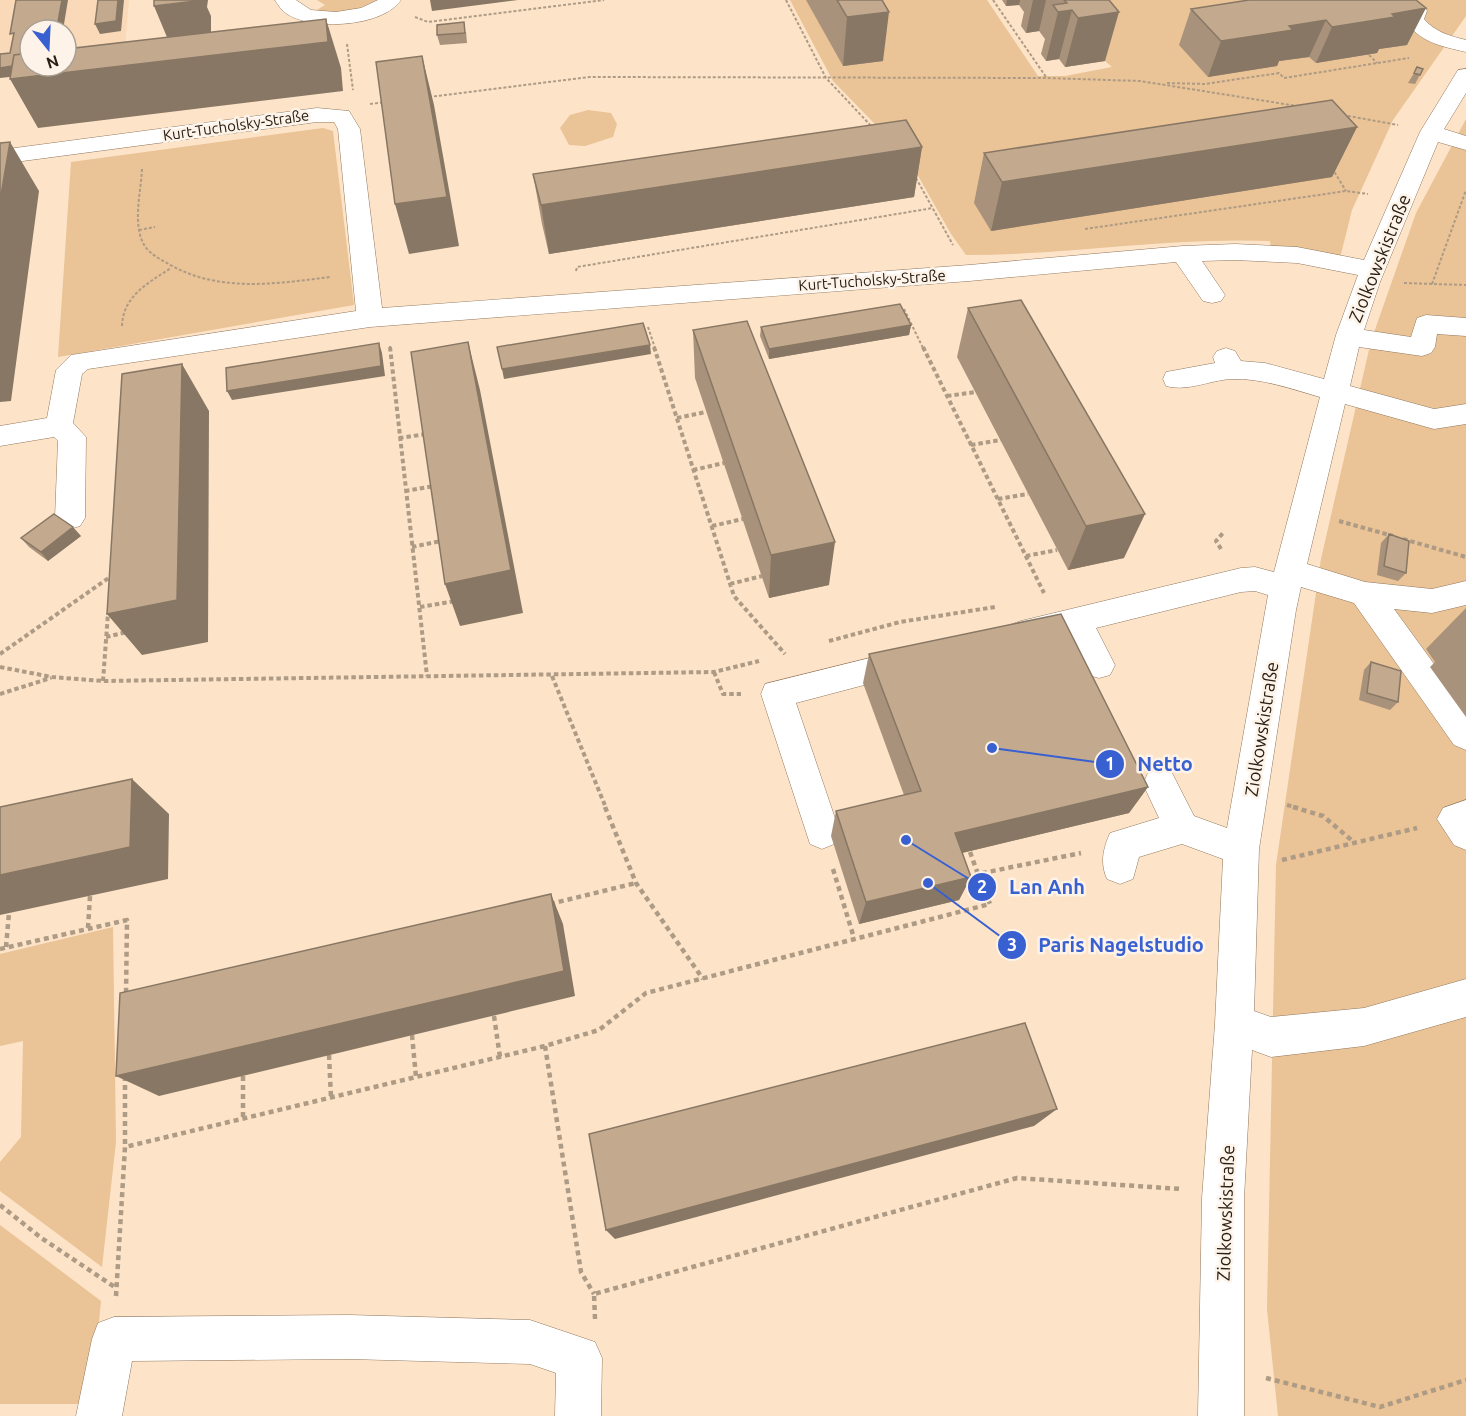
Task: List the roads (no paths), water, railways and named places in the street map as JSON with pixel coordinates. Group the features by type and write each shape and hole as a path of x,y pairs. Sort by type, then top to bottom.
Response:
{"street":[{"path":"285,0 291,9 318,18 344,18 370,12 389,2"},
{"path":"1418,11 1414,19 1418,27 1428,34 1466,46"},
{"name":"Ziolkowskistraße","path":"1221,1416 1223,1198 1234,1024 1241,849 1287,579 1349,335 1370,276 1431,132 1466,75"},
{"name":"Kurt-Tucholsky-Straße","path":"0,157 317,115 340,116 349,129 367,272 380,317"},
{"path":"1431,132 1466,143"},
{"name":"Kurt-Tucholsky-Straße","path":"59,426 69,370 80,361 380,317 969,273 1183,254 1235,252 1297,255 1370,276"},
{"path":"1183,254 1212,295"},
{"path":"1349,335 1371,341 1422,347 1426,324 1466,327"},
{"path":"1176,379 1228,363 1434,419 1466,414"},
{"path":"0,436 59,426 72,437 69,518"},
{"path":"998,639 1241,580 1287,579 1365,594 1432,601 1466,593"},
{"path":"1365,594 1466,735"},
{"path":"1077,621 1099,665"},
{"path":"822,833 777,694 940,654"},
{"path":"1160,784 1182,828 1241,849"},
{"path":"1122,856 1182,828"},
{"path":"1234,1024 1271,1037 1364,1027 1466,999"},
{"path":"99,1416 114,1339 349,1337 530,1342 579,1358 578,1416"}],"place":[{"name":"Netto","path":"992,748"},
{"name":"Lan Anh","path":"906,840"},
{"name":"Paris Nagelstudio","path":"928,883"}]}
